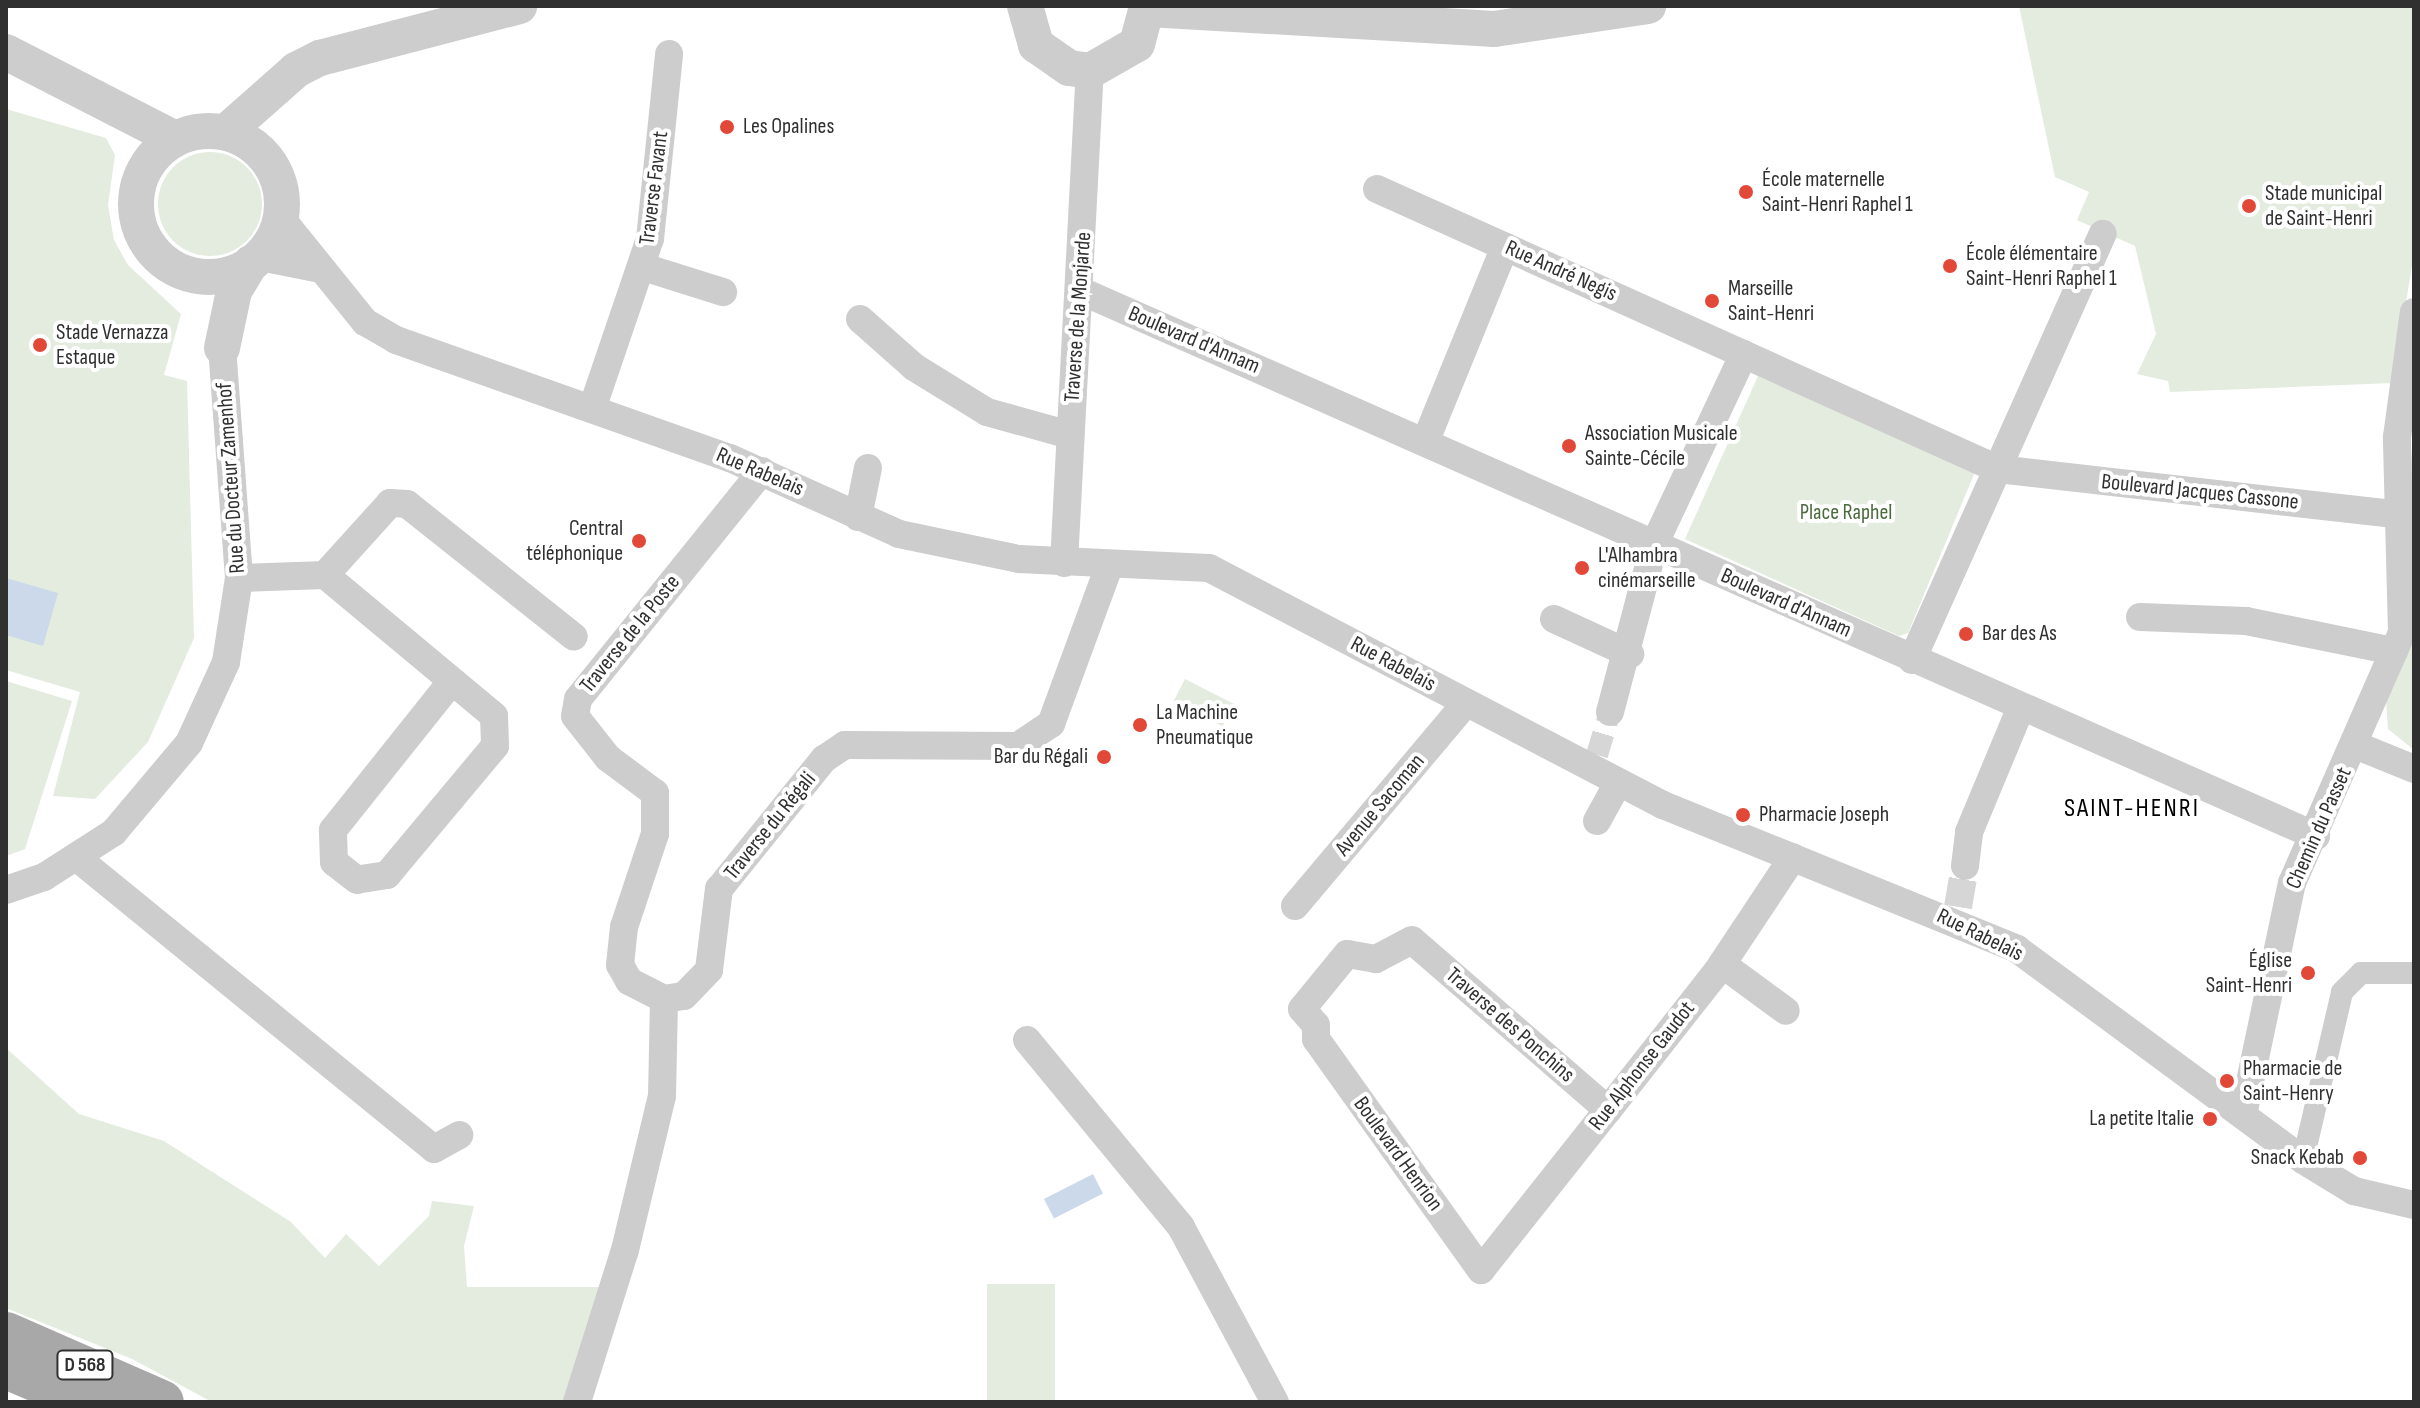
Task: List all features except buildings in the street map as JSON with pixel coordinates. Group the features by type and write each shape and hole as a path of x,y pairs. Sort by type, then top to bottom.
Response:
{"main road":[{"name":"D 568","path":"6,1334 162,1402"},
{"name":"D 568","path":"6,1367 89,1402"}],"street":[{"path":"6,77 53,96 86,98 175,139 226,132 320,58 519,6"},
{"path":"1025,6 1036,45 1069,68 1090,71 1137,44 1148,8 1494,29 1648,6"},
{"path":"6,52 55,74 86,98 123,129 145,166"},
{"name":"Traverse Favant","path":"592,409 643,267 669,54"},
{"name":"Traverse de la Monjarde","path":"1064,563 1081,291 1090,71"},
{"path":"175,139 145,166 135,200 139,225 151,248 178,270 223,276 256,260 281,218 282,196 265,156 270,96"},
{"path":"226,132 265,156"},
{"name":"Rue André Negis","path":"1377,189 1744,354"},
{"name":"Rue Rabelais","path":"281,218 365,322 396,340 762,471 899,534 1064,563 1209,568 1465,704 1793,857 1957,913 2017,949 2303,1160 2354,1191 2414,1205"},
{"path":"1912,660 2103,234"},
{"path":"1426,440 1505,246"},
{"path":"256,260 321,269"},
{"name":"Rue du Docteur Zamenhof","path":"6,890 76,857 114,832 189,743 226,662 239,578 222,348 234,291 256,260"},
{"path":"643,267 723,292"},
{"name":"Rue du Docteur Zamenhof","path":"178,270 222,348"},
{"name":"Boulevard d'Annam","path":"1081,291 1426,440 1912,660 2316,836"},
{"path":"2355,745 2402,633 2397,437 2414,312"},
{"path":"860,319 914,367 987,412 1070,435"},
{"path":"1610,712 1630,654 1654,545 1744,354 1998,469"},
{"path":"858,517 868,468"},
{"name":"Boulevard Jacques Cassone","path":"1998,469 2401,515"},
{"name":"Traverse de la Poste","path":"664,999 629,981 620,965 624,927 655,834 655,793 608,758 575,716 578,699 762,471"},
{"path":"325,575 390,503 407,504 574,637"},
{"name":"Traverse du Régali","path":"664,999 701,984 713,957 719,889 824,759 845,745 868,742 1018,746 1051,724 1109,566"},
{"path":"239,578 325,575 494,716 495,746 387,875 357,880 334,862 333,830 451,682"},
{"path":"2140,617 2246,621 2394,651"},
{"path":"1554,619 1630,654"},
{"name":"Avenue Sacoman","path":"1295,906 1465,704"},
{"path":"1965,866 1969,832 2021,707"},
{"name":"Chemin du Passet","path":"2243,1115 2292,883 2355,745 2414,769"},
{"path":"1597,821 1603,769"},
{"path":"76,857 434,1149 459,1135"},
{"name":"Rue Alphonse Gaudot","path":"1481,1270 1722,964 1793,857"},
{"name":"Boulevard Henrion","path":"1412,940 1376,959 1347,954 1302,1009 1316,1025 1316,1039 1481,1270"},
{"name":"Traverse des Ponchins","path":"1412,940 1608,1110"},
{"path":"1722,964 1786,1011"},
{"path":"2303,1160 2342,992 2361,973 2414,973"},
{"path":"577,1402 625,1250 660,1106 664,999"},
{"path":"1027,1040 1181,1227 1275,1402"}],"green space":[{"name":"Stade municipal de Saint-Henri","path":"2019,6 2414,6 2414,253 2393,383 2170,392 2168,381 2137,374 2156,334 2135,246 2077,220 2089,192 2055,177"},
{"path":"6,109 106,138 115,155 108,205 114,240 128,265 181,314 164,375 187,381 194,638 148,742 95,799 53,796 80,692 6,670"},
{"path":"210,152 230,156 247,167 258,184 262,204 258,224 247,241 230,252 210,256 190,252 173,241 162,224 158,204 162,184 173,167 190,156"},
{"name":"Place Raphel","path":"1758,376 1975,472 1908,633 1899,636 1685,539"},
{"path":"2414,432 2414,750 2388,729 2386,701"},
{"path":"1185,679 1234,704 1223,726 1174,701"},
{"path":"6,681 72,701 25,849 6,856"},
{"path":"6,1048 79,1114 164,1141 291,1222 325,1258 346,1234 379,1266 429,1216 432,1201 474,1206 464,1246 467,1287 601,1287 567,1402 212,1402 132,1359 6,1308"},
{"path":"987,1284 1055,1284 1055,1402 987,1402"}],"water":[{"path":"6,578 58,593 43,646 6,635"},
{"path":"1093,1174 1103,1194 1054,1219 1044,1199"}],"tunnel":[{"path":"1597,755 1610,712"},
{"path":"1958,907 1965,866"}],"place":[{"name":"Les Opalines","path":"727,127"},
{"name":"École maternelle Saint-Henri Raphel 1","path":"1746,192"},
{"name":"Stade municipal de Saint-Henri","path":"2249,206"},
{"name":"École élémentaire Saint-Henri Raphel 1","path":"1950,266"},
{"name":"Marseille Saint-Henri","path":"1712,301"},
{"name":"Stade Vernazza Estaque","path":"40,345"},
{"name":"Association Musicale Sainte-Cécile","path":"1569,446"},
{"name":"Central téléphonique","path":"639,541"},
{"name":"L'Alhambra cinémarseille","path":"1582,568"},
{"name":"Bar des As","path":"1966,634"},
{"name":"La Machine Pneumatique","path":"1140,725"},
{"name":"Bar du Régali","path":"1104,757"},
{"name":"Pharmacie Joseph","path":"1743,815"},
{"name":"Église Saint-Henri","path":"2308,973"},
{"name":"Pharmacie de Saint-Henry","path":"2227,1081"},
{"name":"La petite Italie","path":"2210,1119"},
{"name":"Snack Kebab","path":"2360,1158"}],"district":[{"name":"SAINT-HENRI","path":"2132,809"}]}
